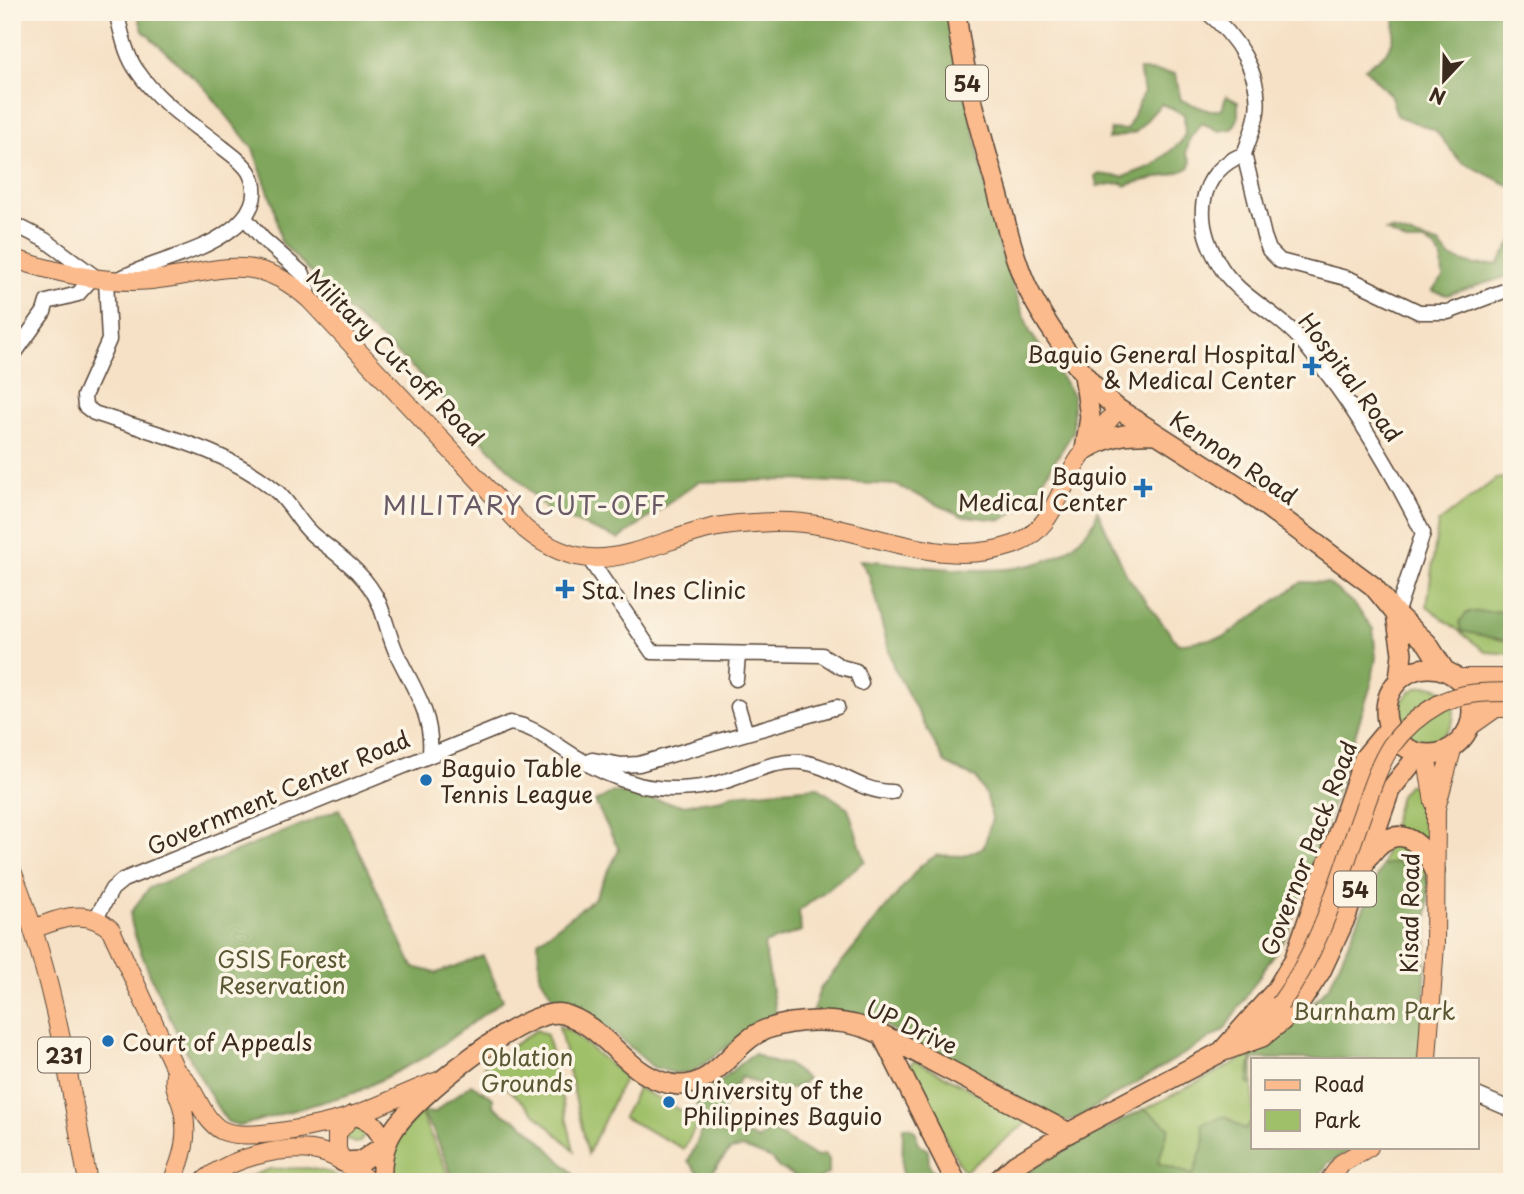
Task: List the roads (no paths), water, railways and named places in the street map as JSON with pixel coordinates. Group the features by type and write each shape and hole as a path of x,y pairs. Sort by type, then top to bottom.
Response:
{"highway":[{"name":"Kennon Road","path":"956,12 971,100 1017,261 1031,295 1083,373 1104,398 1118,409 1240,487 1373,586 1396,614 1427,643 1451,674"},
{"path":"1083,373 1090,417 1085,450"},
{"path":"1085,450 1106,437 1122,433 1155,434"},
{"path":"1396,614 1402,665 1399,680 1386,702 1390,729 1402,744 1423,753 1453,746 1469,727"},
{"path":"1399,680 1420,668 1451,674"},
{"name":"54","path":"1451,674 1467,690 1472,704 1469,727"},
{"name":"Governor Pack Road","path":"1221,1052 1276,990 1294,960 1364,758 1390,729"},
{"name":"Governor Pack Road","path":"996,1182 1015,1165 1069,1133 1221,1052 1262,1037 1300,1003 1321,971 1346,917 1390,790 1423,753"},
{"path":"1362,868 1379,844 1396,836 1418,843 1435,871"},
{"name":"UP Drive","path":"382,1182 381,1167 386,1144 400,1120 445,1078 499,1038 544,1014 565,1015 577,1020 607,1040 638,1069 665,1082 680,1085 707,1078 755,1034 775,1027 822,1021 848,1024 882,1035 1069,1133"},
{"path":"882,1035 956,1182"},
{"path":"344,1161 361,1161 386,1144 370,1121 361,1116 352,1116"}],"main road":[{"name":"Military Cut-off Road","path":"12,258 61,272 136,281 222,266 278,276 295,286 310,300 467,464 525,529 558,552 590,560 614,559 706,529 772,522 809,523 928,551 971,553 1005,547 1022,541 1041,527 1085,450 1118,409"},
{"path":"1451,674 1504,677"},
{"path":"1504,677 1482,682 1477,693 1480,702 1504,708"},
{"path":"1221,1052 1249,1034 1280,1004 1297,981 1319,936 1371,789 1391,746 1414,721 1440,703 1477,693 1512,692"},
{"path":"1469,727 1504,708"},
{"name":"Kisad Road","path":"1436,808 1453,746"},
{"name":"Kisad Road","path":"1423,753 1436,808 1435,944 1427,1058"},
{"name":"231","path":"12,871 31,920 65,1059 88,1182"},
{"path":"31,920 52,921 80,915 96,918 111,930 176,1071 187,1080 214,1124 227,1133 234,1163"},
{"path":"172,1182 186,1141 183,1111 173,1080 176,1071"},
{"name":"UP Drive","path":"227,1133 240,1137 262,1135 352,1116 445,1078"},
{"path":"352,1116 337,1133 337,1150 344,1161 369,1182"},
{"path":"1328,1182 1342,1163 1367,1148"},
{"path":"180,1163 208,1177 234,1163 301,1150 314,1151 344,1161"}],"street":[{"path":"12,357 44,312 47,302 78,295 106,278 214,241 245,218 255,194 249,173 165,102 138,73 128,56 116,12"},
{"path":"1207,12 1238,42 1254,82 1258,109 1244,154 1264,236 1269,250 1280,261 1350,279 1419,312 1448,312 1512,288"},
{"name":"Hospital Road","path":"1244,154 1217,170 1207,186 1201,203 1210,244 1219,265 1236,284 1284,322 1301,340 1343,396 1390,467 1423,533 1396,614"},
{"path":"245,218 263,239 303,274 310,300"},
{"path":"12,223 106,278"},
{"name":"Government Center Road","path":"96,918 112,889 123,880 430,753 430,724 423,703 391,640 379,603 352,566 310,533 277,491 242,468 218,455 94,413 85,406 89,384 109,340 106,278"},
{"path":"590,560 652,652 738,656 822,655 841,667 856,671 861,683"},
{"path":"736,679 738,656"},
{"path":"738,707 746,733"},
{"path":"576,758 621,765 639,764 837,707"},
{"path":"430,753 510,723 545,737 576,758 612,775 654,788 705,787 757,770 799,762 814,765 865,789 892,792"},
{"path":"1478,1095 1512,1110"}],"place":[{"name":"Baguio General Hospital & Medical Center","path":"1312,366"},
{"name":"Baguio Medical Center","path":"1143,488"},
{"name":"Sta. Ines Clinic","path":"565,589"},
{"name":"Baguio Table Tennis League","path":"426,780"},
{"name":"Court of Appeals","path":"108,1041"},
{"name":"University of the Philippines Baguio","path":"669,1102"}],"district":[{"name":"MILITARY CUT-OFF","path":"525,504"}],"park label":[{"name":"GSIS Forest Reservation","path":"282,971"},
{"name":"Burnham Park","path":"1374,1010"},
{"name":"Oblation Grounds","path":"527,1069"}]}
